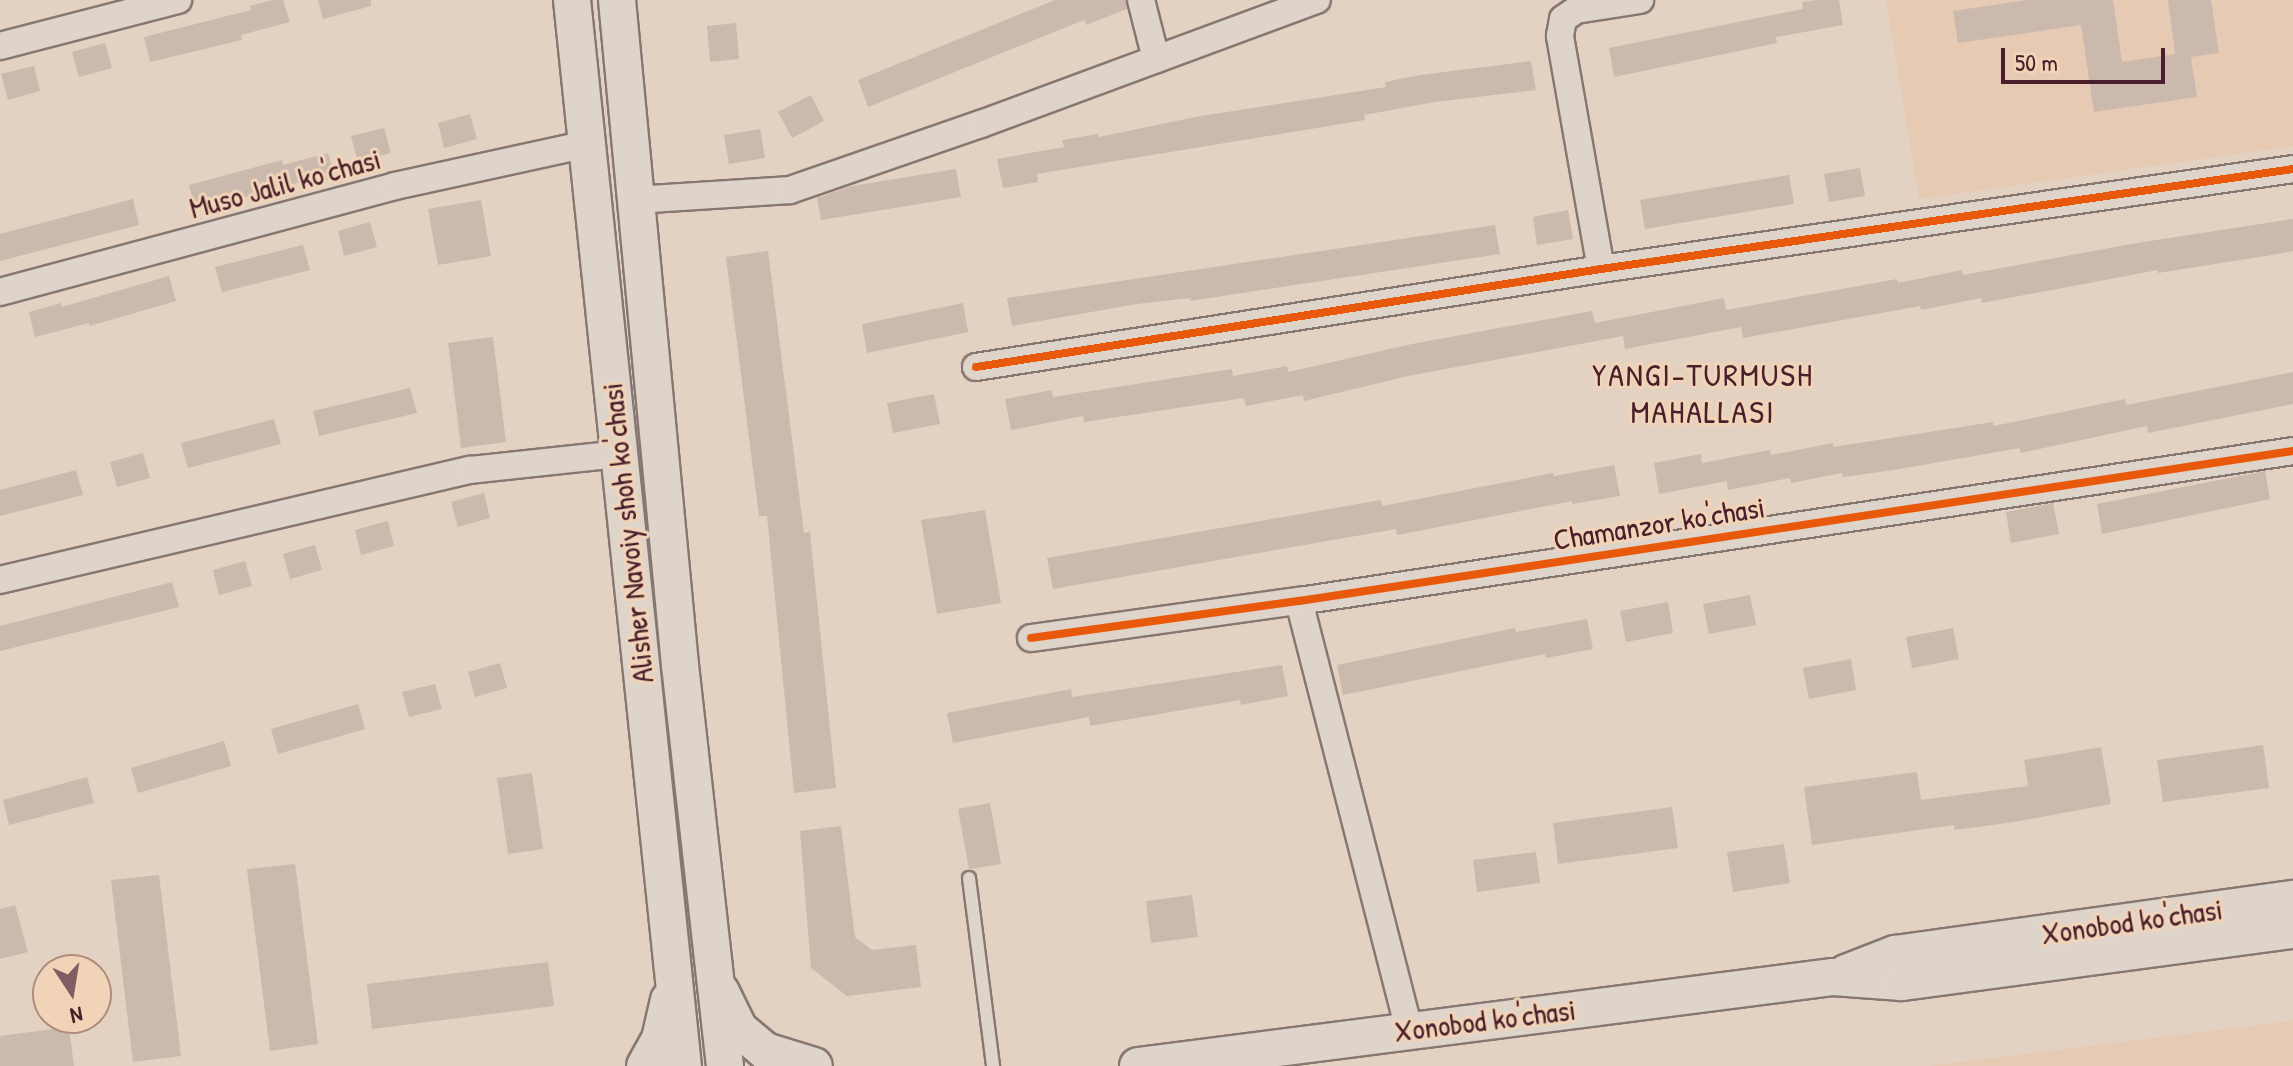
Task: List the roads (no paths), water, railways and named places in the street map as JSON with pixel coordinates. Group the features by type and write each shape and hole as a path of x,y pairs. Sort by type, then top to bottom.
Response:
{"main road":[{"name":"Alisher Navoiy shoh ko'chasi","path":"572,0 683,1066"},
{"name":"Alisher Navoiy shoh ko'chasi","path":"617,0 725,1066"},
{"name":"Xonobod ko'chasi","path":"1833,977 1895,954 2293,899"},
{"name":"Xonobod ko'chasi","path":"1138,1066 1833,977 1902,982 2293,930"},
{"path":"714,977 739,1029 765,1051 814,1066"},
{"path":"645,1066 660,1039 674,979"}],"street":[{"path":"0,46 178,0"},
{"path":"1141,0 1156,59"},
{"path":"636,200 790,190 1317,0"},
{"path":"1601,269 1560,36 1563,19 1576,10 1640,0"},
{"name":"Muso Jalil ko'chasi","path":"0,292 395,186 588,144"},
{"path":"976,367 1601,269 2293,169"},
{"name":"Chamanzor ko'chasi","path":"1031,638 1299,601 2293,451"},
{"path":"0,580 470,470 619,454"},
{"path":"1299,601 1409,1030"}],"lane":[{"path":"969,878 993,1066"}],"district":[{"name":"YANGI-TURMUSH MAHALLASI","path":"1703,394"}]}
